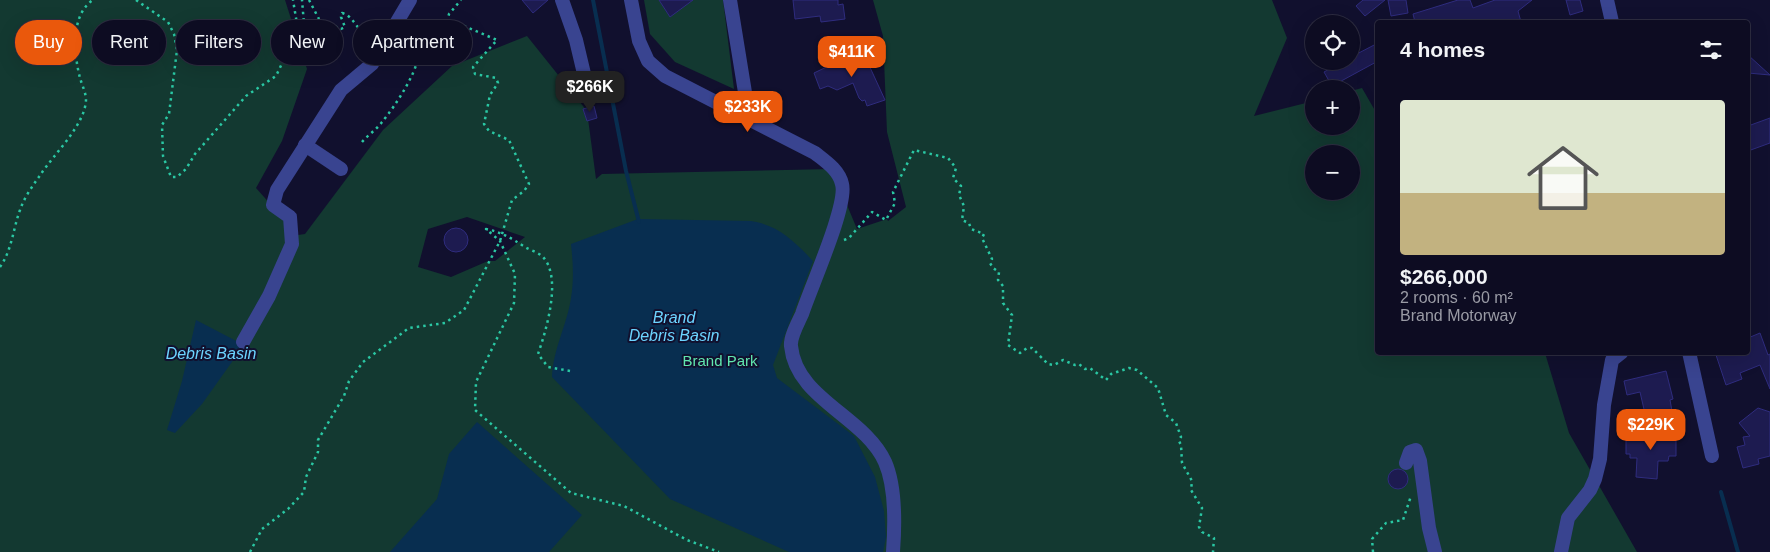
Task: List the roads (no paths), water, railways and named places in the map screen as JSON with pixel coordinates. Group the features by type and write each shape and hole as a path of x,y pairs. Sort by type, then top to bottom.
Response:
{"street":[{"path":"243,342 269,296 292,244 290,217 272,205 277,190 341,90 372,64 410,0"},
{"path":"562,0 576,40 585,78"},
{"path":"631,0 639,41 648,61 666,76 815,153 833,168 843,184 836,224 791,344 795,365 826,401 866,434 885,462 896,513 893,552"},
{"path":"730,0 749,118"},
{"path":"1607,0 1612,20"},
{"path":"305,146 341,168"},
{"path":"1561,552 1568,518 1590,490 1595,479 1600,459 1604,405 1612,360 1618,355"},
{"path":"1690,355 1712,456"},
{"path":"1406,463 1410,452 1416,450 1420,460 1429,528 1436,552"}],"water":[{"name":"Brand Debris Basin","path":"638,219 751,221 761,223 785,235 813,261 773,365 777,378 854,436 875,477 884,511 886,537 883,552 789,552 670,499 552,377 573,284 571,244"},
{"name":"Debris Basin","path":"196,320 244,345 202,404 175,433 167,430 182,381"},
{"path":"477,422 582,515 549,552 390,552 437,499 449,454"}],"waterway":[{"path":"593,0 626,171 639,222"},
{"path":"1721,492 1738,552"}],"park label":[{"name":"Brand Park","path":"720,361"}]}
